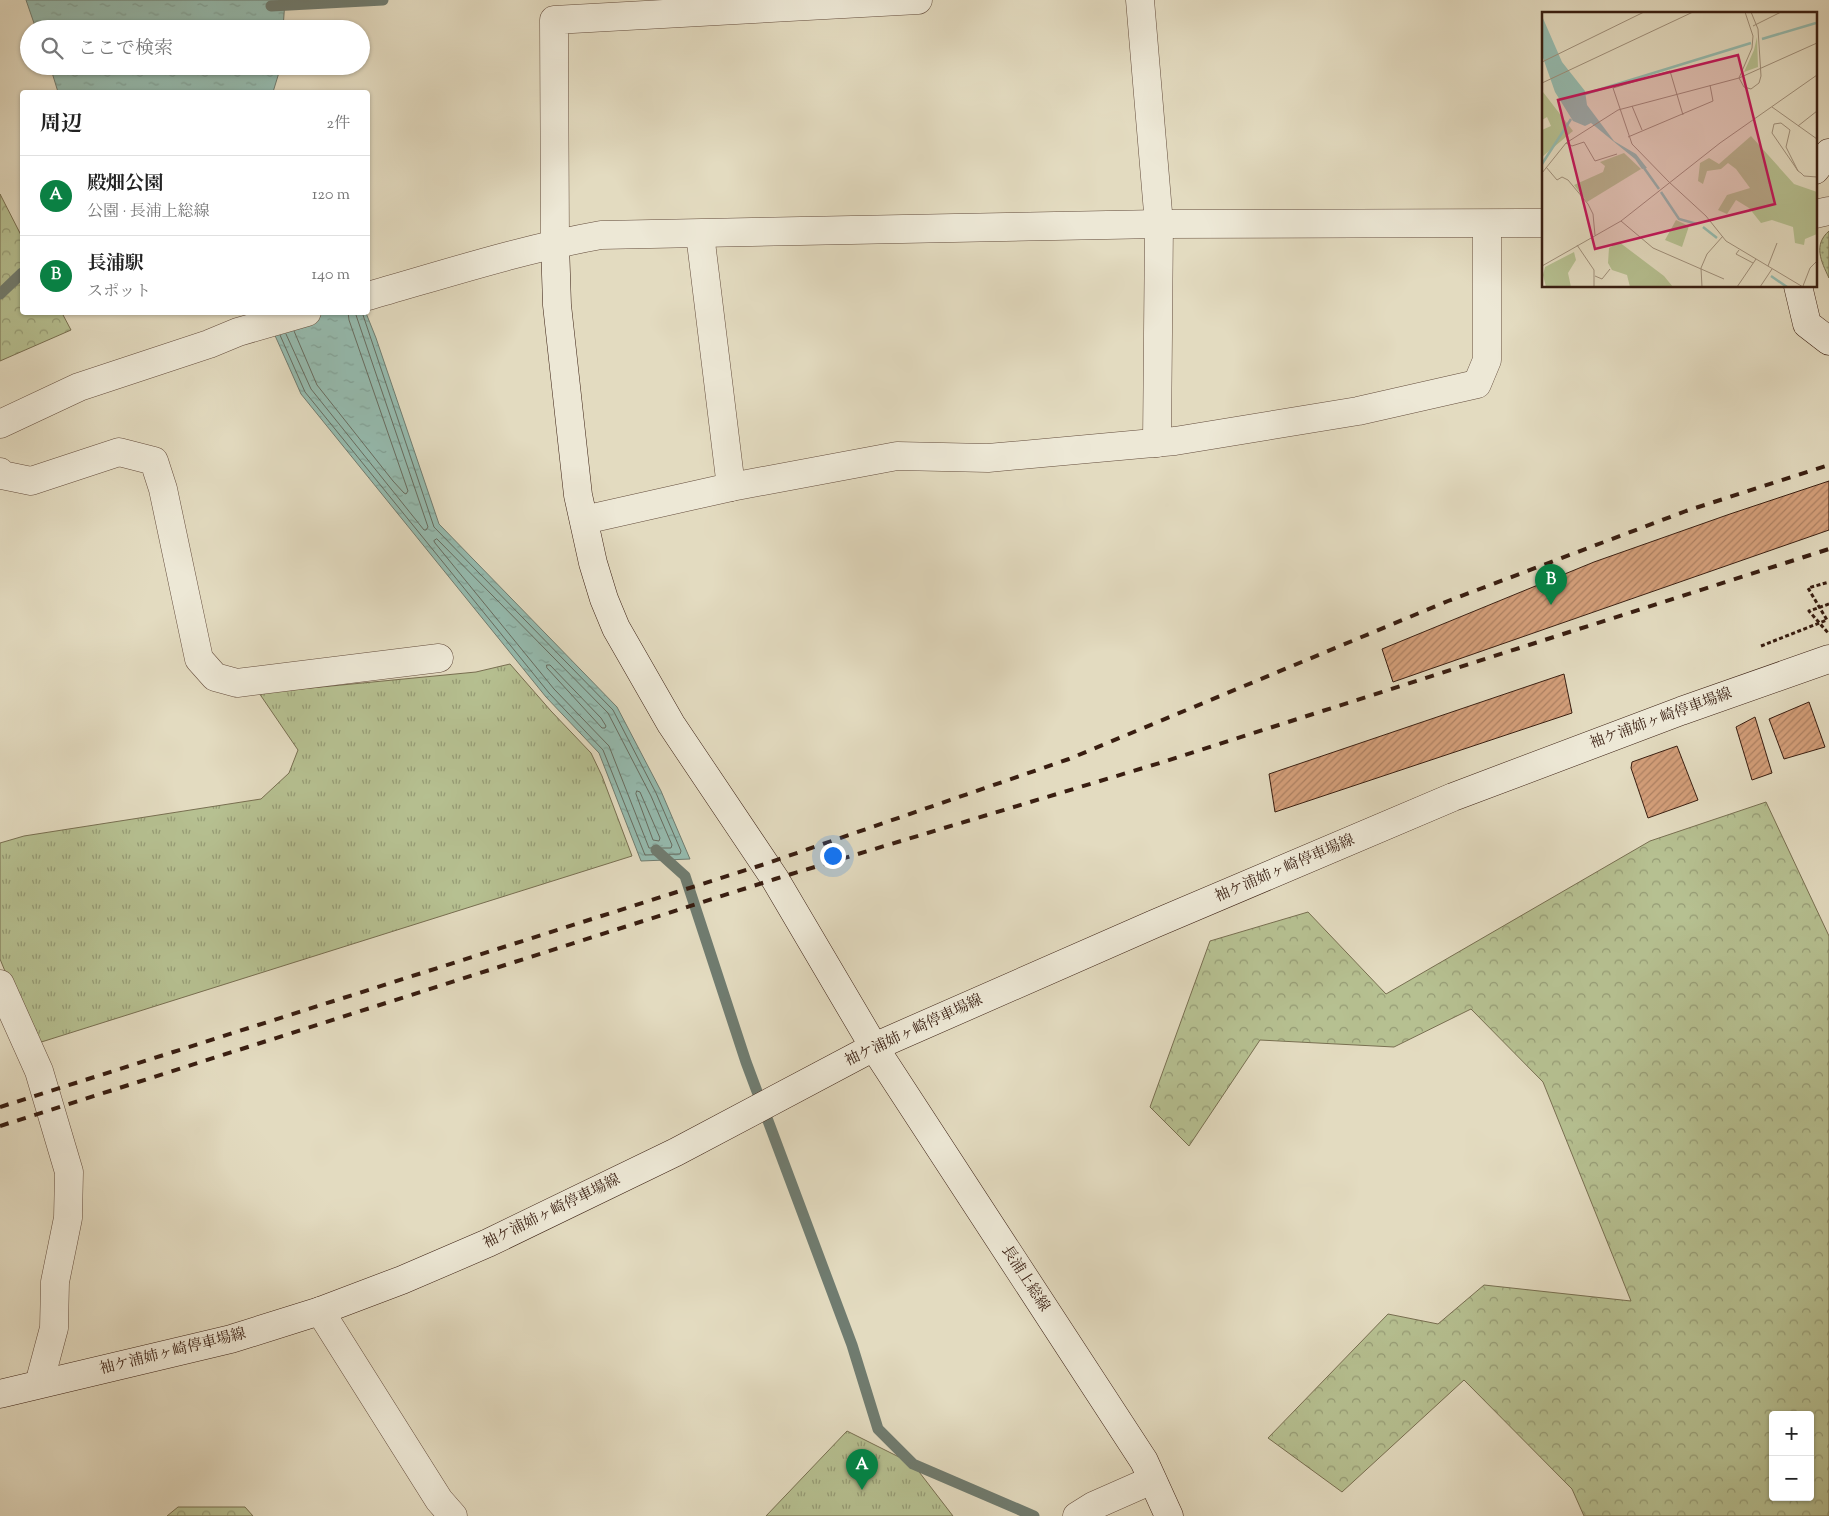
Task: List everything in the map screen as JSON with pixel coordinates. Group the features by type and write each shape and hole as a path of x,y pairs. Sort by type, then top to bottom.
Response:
{"street":[{"name":"長浦上総線","path":"918,0 554,20 555,243 558,306 578,495 593,563 604,599 616,628 670,724 775,879 874,1047 1144,1461 1169,1516"},
{"path":"1140,0 1159,224 1158,443"},
{"path":"1816,169 1829,153"},
{"path":"1816,214 1829,211"},
{"path":"376,293 508,255 555,243 601,235 1159,224 1542,223"},
{"path":"584,520 731,487 897,456 988,458 1158,443 1358,411 1477,384 1487,360 1487,224"},
{"path":"700,234 731,487"},
{"path":"1798,288 1807,324 1829,341"},
{"path":"0,424 79,387 209,344 238,332 297,315"},
{"path":"0,472 2,475 31,481 119,452 154,461 163,489 199,659 215,677 237,683 439,658"},
{"name":"袖ケ浦姉ヶ崎停車場線","path":"0,1394 231,1339 320,1311 402,1280 488,1244 676,1152 874,1047 1163,920 1453,798 1681,711 1829,659"},
{"path":"0,984 39,1071 69,1172 68,1218 55,1282 54,1328 39,1384"},
{"path":"320,1311 440,1500 453,1516"},
{"path":"1085,1511 1152,1480"}],"path":[{"path":"1808,588 1829,582"},
{"path":"1829,604 1809,611 1829,634"}],"green space":[{"path":"0,194 20,233 20,315 63,315 71,330 0,361"},
{"path":"1829,231 1829,278 1821,259 1820,248 1824,236"},
{"path":"510,664 591,753 602,776 632,856 35,1044 0,959 0,843 24,836 261,799 289,773 298,750 259,693 476,672"},
{"path":"1766,802 1829,936 1829,1516 1584,1516 1572,1489 1464,1380 1342,1492 1268,1438 1388,1314 1438,1324 1484,1285 1631,1301 1543,1082 1471,1009 1394,1047 1260,1040 1189,1146 1150,1107 1210,941 1308,912 1386,994 1650,841"},
{"path":"847,1431 913,1464 953,1516 766,1516"},
{"path":"178,1507 245,1507 253,1516 167,1516"}],"water":[{"path":"26,0 285,0 284,20 33,20"},
{"path":"53,75 278,75 274,90 57,90"},
{"path":"266,315 367,315 439,524 617,707 661,791 690,859 641,861 599,753 546,697 301,394"}],"building":[{"path":"1829,481 1829,530 1393,682 1382,649 1594,562"},
{"path":"1564,674 1572,713 1275,812 1269,774"},
{"path":"1809,702 1825,747 1784,759 1769,719"},
{"path":"1755,717 1772,773 1752,780 1736,727"},
{"path":"1677,746 1698,800 1648,818 1631,768 1632,762"}],"waterway":[{"path":"271,6 383,0"},
{"path":"0,294 20,275"},
{"path":"656,850 685,876 746,1062 852,1345 878,1429 913,1464 1034,1516"}],"railway":[{"path":"0,1107 765,864 1069,759 1448,601 1686,511 1829,465"},
{"path":"0,1126 775,879 1163,762 1829,549"}],"place":[{"name":"長浦駅","path":"1551,605"},
{"name":"殿畑公園","path":"862,1490"}]}
